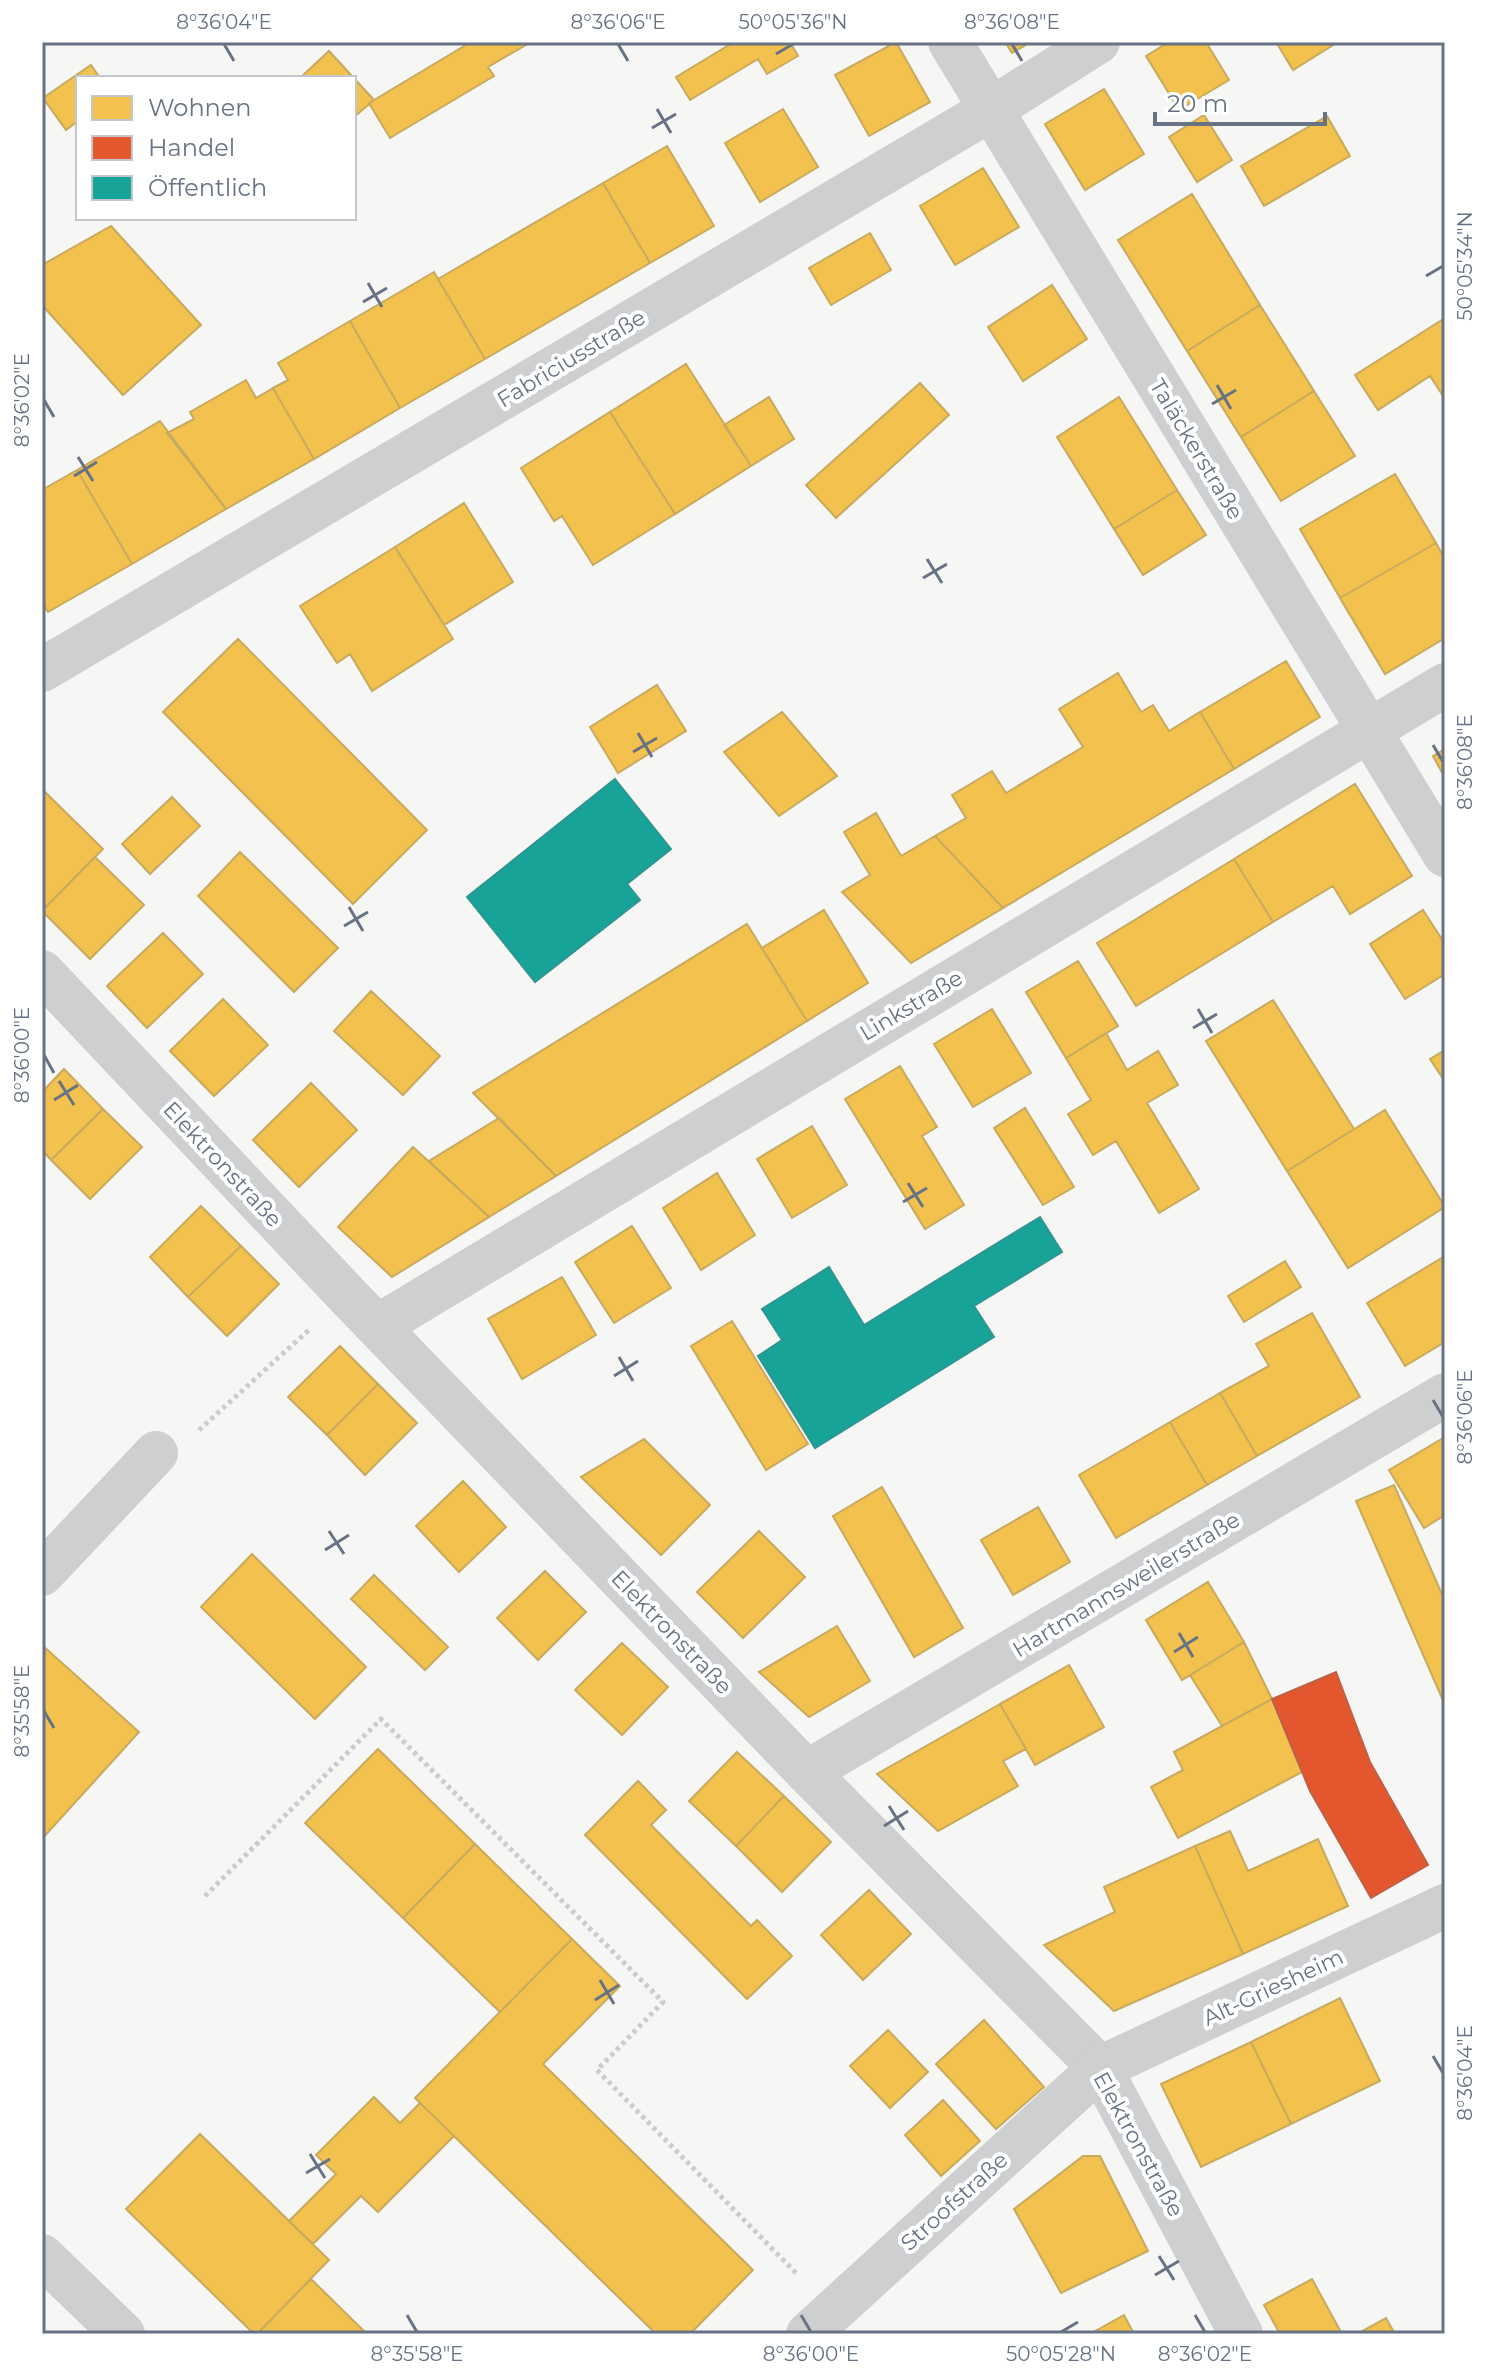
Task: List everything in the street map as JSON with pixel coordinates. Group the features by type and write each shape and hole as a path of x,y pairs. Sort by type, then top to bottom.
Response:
{"street":[{"name":"Taläckerstraße","path":"950,42 1445,855"},
{"name":"Fabriciusstraße","path":"42,670 990,110 1098,42"},
{"name":"Linkstraße","path":"378,1326 1445,685"},
{"name":"Elektronstraße","path":"42,972 346,1294 807,1772 1100,2068 1241,2334"},
{"name":"Hartmannsweilerstraße","path":"807,1772 1445,1395"},
{"path":"42,1574 156,1453"},
{"name":"Alt-Griesheim","path":"1100,2068 1445,1906"},
{"name":"Stroofstraße","path":"821,2323 1100,2068"},
{"path":"42,2256 123,2334"}],"path":[{"path":"156,1453 201,1429 346,1294"},
{"path":"205,1896 381,1719 663,2002 597,2070 821,2323"}],"building: Wohnen":[{"path":"471,42 531,42 488,67 494,76 390,138 369,103"},
{"path":"734,42 790,42 798,56 767,74 758,59 690,100 676,77"},
{"path":"896,42 930,102 869,136 835,75"},
{"path":"1005,42 1031,42 1012,53"},
{"path":"1169,42 1206,42 1229,80 1179,110 1146,56"},
{"path":"1276,42 1338,42 1293,70"},
{"path":"329,51 352,76 302,76"},
{"path":"91,65 99,76 76,76 76,122 66,130 43,98"},
{"path":"356,80 374,100 356,115"},
{"path":"1104,89 1144,154 1085,190 1045,124"},
{"path":"783,109 818,167 760,202 725,143"},
{"path":"1204,115 1232,160 1197,182 1169,137"},
{"path":"1327,116 1350,156 1264,206 1241,166"},
{"path":"667,146 714,226 650,263 603,183"},
{"path":"983,168 1019,227 955,265 920,206"},
{"path":"603,183 650,263 485,359 438,279"},
{"path":"1192,194 1260,305 1187,351 1118,240"},
{"path":"111,226 201,325 123,395 42,305 42,265"},
{"path":"870,233 891,270 831,305 809,268"},
{"path":"434,272 485,359 400,408 350,321"},
{"path":"1052,285 1087,339 1023,381 988,327"},
{"path":"1260,305 1314,391 1241,437 1187,351"},
{"path":"1445,318 1445,399 1430,376 1378,410 1355,375"},
{"path":"350,321 400,408 314,459 273,388 288,380 278,363"},
{"path":"686,364 751,466 675,514 610,412"},
{"path":"246,380 256,398 273,388 314,459 226,509 167,433 194,419 190,412"},
{"path":"920,383 949,415 836,518 806,485"},
{"path":"1314,391 1355,456 1281,501 1241,437"},
{"path":"769,397 794,439 751,466 724,425"},
{"path":"1119,397 1177,490 1114,529 1057,437"},
{"path":"610,412 675,514 593,565 562,516 554,521 521,468"},
{"path":"160,421 226,509 132,564 77,470"},
{"path":"77,470 132,564 48,612 42,602 42,490"},
{"path":"1395,474 1436,543 1340,598 1300,529"},
{"path":"1177,490 1206,535 1143,575 1114,529"},
{"path":"464,503 513,582 444,625 395,547"},
{"path":"1436,543 1445,559 1445,638 1385,674 1340,598"},
{"path":"395,547 453,639 372,691 350,654 337,663 300,606"},
{"path":"238,639 427,830 353,904 163,712"},
{"path":"1286,661 1320,717 1234,769 1200,712"},
{"path":"1118,673 1141,712 1153,705 1169,731 1200,712 1234,769 1003,908 935,836 966,818 952,795 992,771 1006,793 1083,747 1059,709"},
{"path":"657,685 686,731 618,773 590,727"},
{"path":"782,712 837,776 779,816 724,752"},
{"path":"1445,749 1445,778 1433,756"},
{"path":"1355,784 1412,876 1350,914 1333,886 1273,922 1234,859"},
{"path":"42,789 103,849 42,911"},
{"path":"172,797 200,826 150,874 122,844"},
{"path":"876,813 901,856 935,836 1003,908 911,963 842,892 870,875 844,832"},
{"path":"240,852 338,948 294,992 198,896"},
{"path":"95,857 144,905 90,959 42,911"},
{"path":"1234,859 1273,922 1136,1006 1097,943"},
{"path":"824,910 868,983 807,1021 762,948"},
{"path":"1423,910 1445,944 1445,974 1405,999 1370,944"},
{"path":"747,924 807,1021 556,1176 473,1093"},
{"path":"163,933 203,974 147,1028 107,986"},
{"path":"1078,961 1118,1026 1066,1058 1026,992"},
{"path":"371,991 440,1056 403,1095 334,1031"},
{"path":"223,999 268,1045 214,1096 170,1051"},
{"path":"1273,1000 1354,1129 1287,1171 1206,1041"},
{"path":"992,1009 1031,1073 973,1107 934,1044"},
{"path":"1106,1033 1127,1070 1158,1051 1178,1085 1147,1103 1199,1189 1159,1213 1116,1141 1093,1155 1068,1114 1091,1100 1066,1058"},
{"path":"1445,1050 1445,1082 1430,1059"},
{"path":"900,1066 937,1127 922,1136 964,1205 925,1229 845,1099"},
{"path":"64,1069 103,1109 51,1160 42,1150 42,1092"},
{"path":"311,1083 357,1130 299,1187 253,1140"},
{"path":"1025,1108 1074,1187 1043,1205 994,1128"},
{"path":"103,1109 142,1147 90,1199 51,1160"},
{"path":"1385,1110 1445,1207 1348,1268 1287,1171"},
{"path":"499,1118 556,1176 489,1217 429,1161"},
{"path":"812,1126 847,1185 792,1218 757,1159"},
{"path":"413,1147 489,1217 392,1277 338,1227"},
{"path":"717,1173 755,1235 701,1270 663,1208"},
{"path":"201,1206 241,1246 188,1297 150,1257"},
{"path":"632,1226 671,1288 614,1323 575,1262"},
{"path":"241,1246 279,1284 227,1336 188,1297"},
{"path":"1445,1256 1445,1342 1405,1366 1367,1303"},
{"path":"1285,1261 1301,1287 1244,1322 1228,1296"},
{"path":"562,1277 596,1335 522,1379 488,1319"},
{"path":"1312,1313 1360,1397 1257,1456 1220,1393 1269,1366 1256,1344"},
{"path":"732,1321 808,1444 766,1470 691,1346"},
{"path":"340,1346 378,1384 327,1435 288,1397"},
{"path":"378,1384 417,1423 365,1475 327,1435"},
{"path":"1220,1393 1257,1456 1207,1485 1170,1422"},
{"path":"1170,1422 1207,1485 1116,1538 1079,1475"},
{"path":"1445,1437 1445,1515 1424,1528 1389,1470"},
{"path":"644,1439 710,1505 661,1555 581,1477"},
{"path":"463,1481 506,1527 459,1572 416,1526"},
{"path":"1394,1485 1445,1601 1445,1705 1356,1501"},
{"path":"882,1487 963,1628 914,1657 833,1516"},
{"path":"1038,1507 1070,1562 1013,1595 981,1540"},
{"path":"759,1531 805,1577 743,1638 697,1592"},
{"path":"252,1554 366,1667 315,1719 201,1607"},
{"path":"545,1571 586,1612 538,1660 497,1618"},
{"path":"374,1575 448,1647 425,1670 351,1599"},
{"path":"1208,1582 1244,1642 1182,1680 1146,1620"},
{"path":"837,1626 870,1681 809,1717 759,1672"},
{"path":"1244,1642 1272,1699 1222,1726 1190,1675"},
{"path":"622,1643 668,1687 622,1735 575,1690"},
{"path":"42,1645 139,1732 42,1839"},
{"path":"1069,1665 1104,1727 1035,1765 1000,1704"},
{"path":"1272,1699 1302,1772 1178,1838 1151,1787 1183,1770 1174,1752"},
{"path":"1000,1704 1026,1749 1003,1761 1018,1786 938,1831 877,1774"},
{"path":"378,1749 475,1844 403,1918 305,1823"},
{"path":"737,1752 784,1796 736,1846 689,1801"},
{"path":"638,1781 666,1810 651,1825 751,1926 757,1920 792,1956 747,1999 585,1835"},
{"path":"784,1796 831,1842 782,1892 736,1846"},
{"path":"1230,1831 1248,1871 1318,1839 1348,1906 1243,1954 1195,1846"},
{"path":"475,1844 572,1939 500,2012 403,1918"},
{"path":"1195,1846 1243,1954 1114,2011 1044,1945 1115,1912 1104,1887"},
{"path":"869,1890 911,1934 863,1980 821,1935"},
{"path":"572,1939 620,1986 543,2064 753,2270 690,2334 656,2334 415,2098"},
{"path":"1340,1998 1380,2081 1291,2124 1251,2042"},
{"path":"984,2020 1044,2087 996,2129 936,2064"},
{"path":"888,2030 928,2072 890,2108 850,2066"},
{"path":"1251,2042 1291,2124 1201,2167 1161,2084"},
{"path":"374,2097 400,2123 420,2103 454,2136 378,2212 361,2196 313,2244 289,2221 336,2174 316,2155"},
{"path":"943,2100 980,2141 941,2176 905,2135"},
{"path":"200,2134 329,2260 257,2334 126,2209"},
{"path":"1083,2156 1100,2156 1148,2251 1061,2293 1014,2209"},
{"path":"311,2279 367,2334 257,2334"},
{"path":"1312,2279 1342,2334 1280,2334 1264,2305"},
{"path":"1124,2315 1134,2334 1090,2334"},
{"path":"1386,2318 1395,2334 1357,2334"}],"building: Handel":[{"path":"1336,1672 1370,1762 1428,1865 1371,1898 1310,1791 1272,1699"}],"building: Öffentlich":[{"path":"615,779 671,849 627,884 640,900 535,982 467,897"},
{"path":"1040,1217 1062,1252 974,1306 994,1337 815,1448 758,1356 782,1340 762,1309 829,1267 864,1325"}]}
